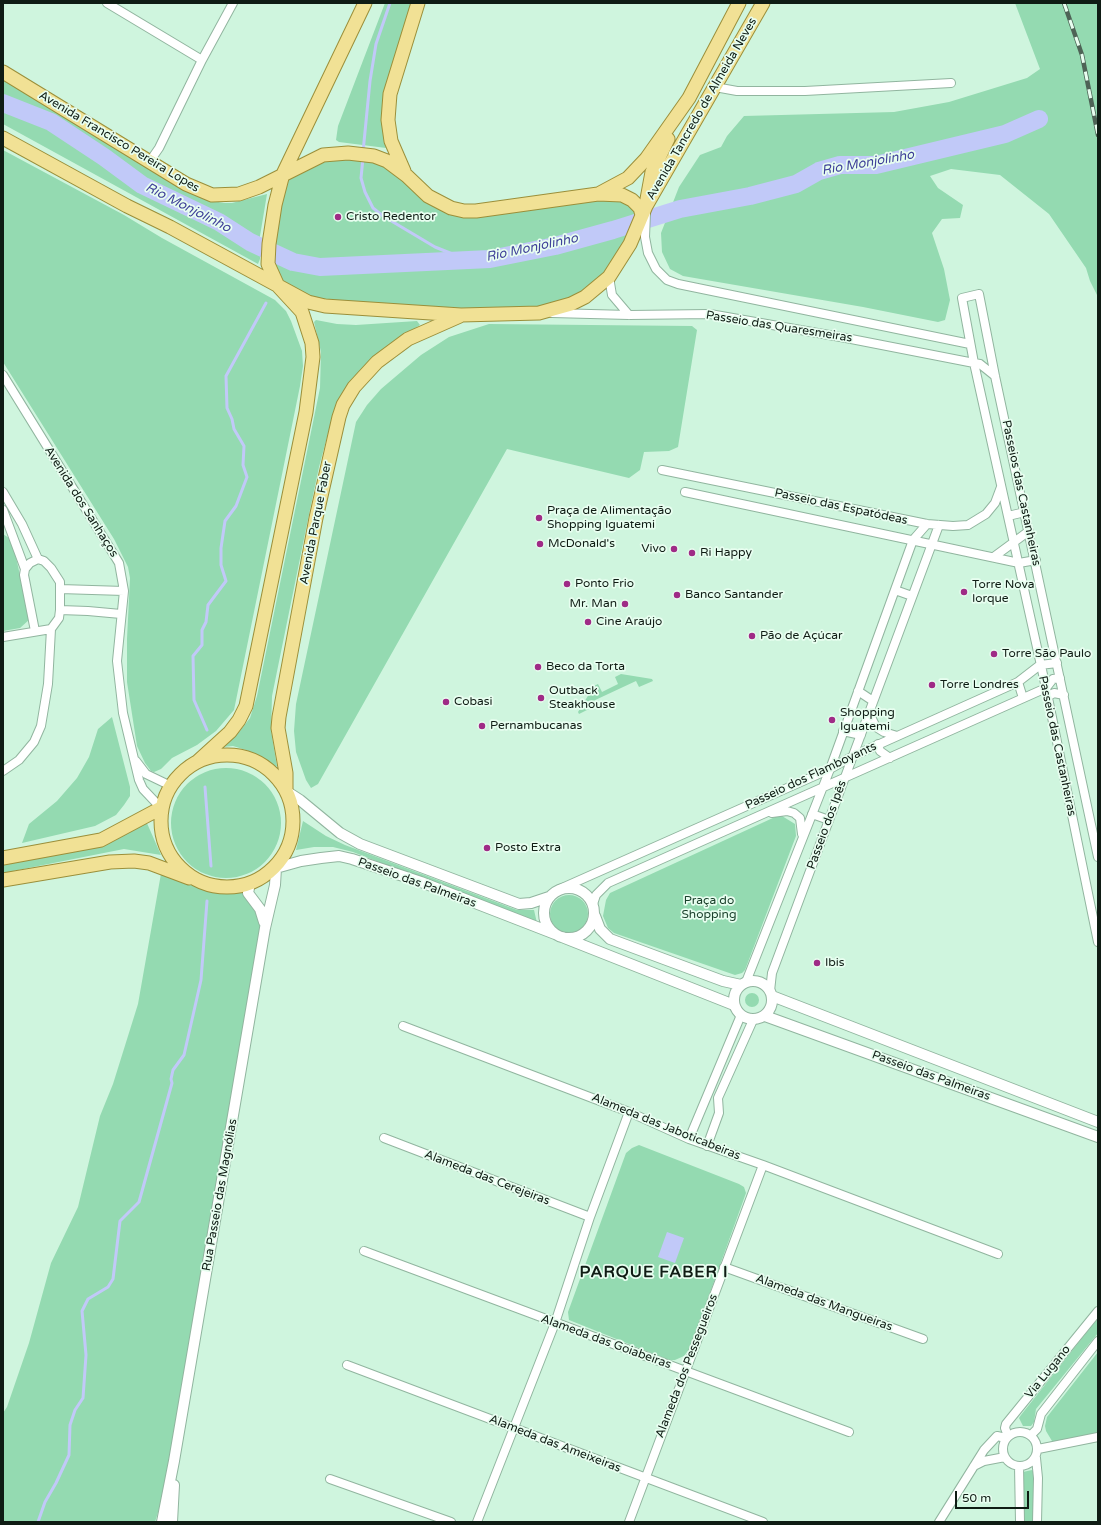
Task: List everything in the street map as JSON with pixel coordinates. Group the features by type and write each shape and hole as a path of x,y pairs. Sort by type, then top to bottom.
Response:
{"main road":[{"path":"192,879 177,864 168,850 162,835 161,808 171,786 182,772 197,762 230,732 239,720 246,706 306,412 313,357 312,343 302,312 275,281 268,264 269,244 275,205 283,174 366,3"},
{"path":"407,176 391,141 388,114 390,94 418,3"},
{"name":"Avenida Tancredo de Almeida Neves","path":"598,194 615,185 632,173 646,159 689,98 739,3"},
{"name":"Avenida Tancredo de Almeida Neves","path":"645,211 763,3"},
{"name":"Avenida Francisco Pereira Lopes","path":"3,72 186,184 212,195 239,194 259,187 283,174 323,156 348,153 374,156 387,161 407,176 428,196 451,208 464,211 476,211 598,194"},
{"path":"3,138 275,281 308,302 325,306 461,315 539,313 572,304 590,294 609,277 630,244 645,211 652,172 689,98"},
{"path":"598,194 622,195 632,200 645,211"},
{"name":"Avenida Parque Faber","path":"286,791 286,773 278,728 279,717 316,518 338,417 343,405 354,387 383,358 408,339 461,315"},
{"path":"3,880 110,862 134,861 149,863 192,879 220,887 233,887 250,883 276,868 288,848 293,828 292,808 286,791 280,781 264,765 242,756 219,755 197,762"},
{"path":"3,858 101,840 161,808"}],"street":[{"path":"107,3 202,60"},
{"path":"150,161 159,148 202,60 233,3"},
{"path":"715,87 737,91 805,91 951,83"},
{"name":"Passeio das Quaresmeiras","path":"645,211 645,237 648,253 656,269 667,280 678,284 970,344"},
{"path":"609,277 612,295 629,315"},
{"name":"Passeios das Castanheiras","path":"970,344 962,298 979,294 995,376 1036,560 1098,857"},
{"name":"Passeio das Quaresmeiras","path":"539,313 629,315 710,314 980,364 995,376"},
{"path":"970,344 974,363"},
{"name":"Passeio das Castanheiras","path":"974,363 1046,688 1098,942"},
{"name":"Avenida dos Sanhaços","path":"3,375 113,551 120,568 124,591 117,661 123,712 133,757 143,789 161,808"},
{"name":"Passeio das Espatódeas","path":"662,470 938,525 960,526 981,519 995,503 1001,486"},
{"path":"3,492 22,524 38,559"},
{"name":"Passeio das Espatódeas","path":"685,492 995,556 1019,563"},
{"path":"3,510 7,527 25,569"},
{"path":"1008,516 1025,512"},
{"path":"913,540 927,524"},
{"name":"Passeio dos Ipês","path":"771,994 772,973 938,525"},
{"path":"995,556 1029,531"},
{"name":"Passeio dos Ipês","path":"744,984 830,769 913,540"},
{"path":"3,771 19,760 34,742 41,726 48,684 51,629 59,618 60,582 51,568 44,561 38,559 30,563 25,569 24,575 35,631"},
{"path":"1019,563 1036,560"},
{"path":"60,589 124,591"},
{"path":"895,590 912,596"},
{"path":"60,610 121,614"},
{"path":"3,637 51,629"},
{"path":"1040,665 1057,663"},
{"name":"Passeio dos Flamboyants","path":"562,888 830,769 878,744 1018,682 1040,665"},
{"name":"Passeio dos Flamboyants","path":"593,904 596,895 608,883 1046,688 1053,679 1060,678"},
{"path":"1018,682 1023,698"},
{"path":"858,691 873,702"},
{"path":"1047,697 1054,693 1064,695"},
{"path":"868,713 876,727 884,732 897,736"},
{"path":"843,731 860,735"},
{"path":"878,744 880,751 890,758"},
{"name":"Avenida dos Sanhaços","path":"133,757 146,774 171,786"},
{"path":"797,783 804,789 802,796"},
{"name":"Passeio das Palmeiras","path":"286,791 300,800 340,833 360,844 518,904 531,903 549,897"},
{"path":"765,813 787,811 794,813 800,818 803,828 802,839"},
{"path":"812,814 829,820"},
{"name":"Passeio das Palmeiras","path":"276,868 301,861 321,858 339,856 352,859 421,882 734,1004"},
{"name":"Rua Passeio das Magnólias","path":"162,1522 174,1461 265,928 275,886 276,868"},
{"name":"Rua Passeio das Magnólias","path":"250,883 248,893 260,908 265,928"},
{"path":"595,916 587,932 571,938 559,935 548,927 544,912 549,897 562,888 578,889 586,893 593,904 595,916 600,929 610,939 723,981 744,984 757,981 766,986 771,994 771,1007 765,1016 753,1020 741,1015 734,1004 735,994 744,984"},
{"name":"Passeio das Palmeiras","path":"771,994 1098,1122"},
{"path":"688,1139 741,1015"},
{"name":"Passeio das Palmeiras","path":"765,1016 1098,1137"},
{"path":"707,1146 718,1113 718,1098 753,1020"},
{"name":"Alameda das Jaboticabeiras","path":"403,1026 629,1112 688,1139 763,1165 998,1254"},
{"path":"707,1094 718,1098"},
{"path":"477,1522 555,1323 590,1217 629,1112"},
{"name":"Alameda das Cerejeiras","path":"384,1138 590,1217"},
{"name":"Alameda dos Pessegueiros","path":"629,1522 644,1478 763,1165"},
{"name":"Alameda das Goiabeiras","path":"364,1251 849,1432"},
{"name":"Alameda das Mangueiras","path":"724,1267 924,1339"},
{"name":"Via Lugano","path":"1007,1437 1005,1428 1006,1424 1098,1310"},
{"name":"Via Lugano","path":"1032,1435 1037,1429 1041,1414 1098,1341"},
{"name":"Alameda das Ameixeiras","path":"347,1365 763,1522"},
{"path":"1036,1458 1030,1464 1019,1466 1009,1462 1005,1457 1003,1447 1007,1437 1013,1432 1023,1431 1032,1435 1037,1444 1037,1522"},
{"path":"939,1522 984,1450 997,1436 1007,1437"},
{"path":"1038,1449 1098,1437"},
{"path":"973,1466 984,1461 1005,1457"},
{"name":"Rua Passeio das Magnólias","path":"172,1522 174,1461"},
{"path":"1019,1466 1020,1522"},
{"path":"330,1479 451,1522"}],"green space":[{"path":"385,3 411,3 384,95 382,115 386,148 339,142 336,140 338,126"},
{"path":"1015,3 1098,3 1098,297 1090,281 1086,268 1049,214 1000,175 951,169 930,176 938,188 963,205 960,218 942,219 932,233 944,269 950,300 945,320 938,322 863,307 683,276 670,269 662,252 661,233 679,187 700,155 721,147 727,136 744,116 894,112 949,102 1027,78 1040,69"},
{"path":"3,80 207,200 232,203 267,194 260,236 260,259 258,264 3,124"},
{"path":"3,150 124,215 162,238 275,300 286,311 302,351 303,366 300,386 234,710 216,731 197,745 172,758 161,769 154,772 151,771 145,763 137,746 127,682 127,639 130,578 128,567 114,539 3,362"},
{"path":"374,156 451,208 622,195 642,215 599,287 539,313 325,306 278,286 269,244 283,174 314,159"},
{"path":"316,320 337,324 356,325 417,321 420,325 399,339 330,426 319,467 272,696 271,730 277,766 275,768 263,759 246,750 233,746 222,747 239,732 250,718 257,696 320,388 321,352 314,322"},
{"path":"489,324 692,326 697,330 678,447 669,451 644,452 640,470 629,478 507,449 318,784 311,788 306,780 296,752 294,731 296,704 356,422 367,405 381,389 421,355 449,337"},
{"path":"3,534 12,540 30,619 20,628 3,631"},
{"path":"621,674 652,679 653,681 639,687 636,681 591,702 593,707 579,714 578,712 594,686 598,684 602,692 618,684 615,677"},
{"path":"112,717 130,787 130,796 124,805 116,815 95,826 22,843 29,824 57,801 77,778 89,757 98,729"},
{"path":"226,768 247,772 257,777 265,784 272,792 277,802 281,823 277,844 272,854 265,862 257,869 247,874 226,878 205,874 195,869 187,862 180,854 175,844 171,823 175,802 180,792 187,784 195,777 205,772"},
{"name":"Praça do Shopping","path":"782,816 795,824 796,836 745,970 742,973 735,975 614,933 608,928 603,916 606,900 610,893 775,817"},
{"path":"146,821 161,855 124,849 3,873 3,865 114,841"},
{"path":"303,821 326,836 345,845 517,910 534,910 537,923 353,852 333,847 314,847 296,850"},
{"path":"162,868 220,887 233,887 250,883 248,893 263,915 174,1461 155,1522 3,1522 3,1413 7,1407 29,1343 51,1263 78,1207 100,1116 113,1084 138,1004"},
{"path":"569,895 579,898 585,904 588,914 585,924 579,930 569,933 559,930 553,924 550,914 553,904 559,898"},
{"path":"749,993 755,993 759,997 759,1003 755,1007 749,1007 745,1003 745,997"},
{"path":"639,1145 739,1184 744,1187 746,1193 690,1348 684,1356 675,1360 669,1360 569,1320 568,1312 626,1153"},
{"path":"1098,1318 1098,1333 1036,1409 1034,1422 1031,1426 1023,1426 1019,1418 1021,1415"},
{"path":"1098,1352 1098,1433 1056,1442 1052,1441 1046,1431 1045,1426 1047,1417"},
{"path":"1032,1470 1035,1473 1035,1522 1023,1522 1023,1472"}],"water":[{"path":"667,1232 684,1238 675,1263 658,1257"}],"waterway":[{"path":"363,152 370,81 376,44 390,3"},
{"name":"Rio Monjolinho","path":"3,103 51,122 104,157 142,185 219,222 250,242 293,262 320,267 490,259 555,246 680,209 750,196 796,184 819,171 840,165 876,165 1005,134 1039,119"},
{"path":"363,158 361,178 365,192 373,208 383,216 435,247 470,261"},
{"path":"207,730 194,700 193,656 202,645 202,630 206,622 208,605 226,581 221,565 221,548 225,521 236,506 247,477 243,465 244,446 234,429 232,419 227,408 226,376 266,303"},
{"path":"205,787 211,866"},
{"path":"38,1522 45,1502 69,1455 70,1425 75,1410 83,1398 86,1355 82,1311 88,1299 108,1287 113,1279 120,1221 139,1202 172,1083 171,1079 173,1070 184,1055 201,980 207,901"}],"railway":[{"path":"1064,3 1082,55 1098,135"}],"place":[{"name":"Cristo Redentor","path":"338,217"},
{"name":"Praça de Alimentação Shopping Iguatemi","path":"539,518"},
{"name":"McDonald's","path":"540,544"},
{"name":"Vivo","path":"674,549"},
{"name":"Ri Happy","path":"692,553"},
{"name":"Ponto Frio","path":"567,584"},
{"name":"Torre Nova Iorque","path":"964,592"},
{"name":"Banco Santander","path":"677,595"},
{"name":"Mr. Man","path":"625,604"},
{"name":"Cine Araújo","path":"588,622"},
{"name":"Pão de Açúcar","path":"752,636"},
{"name":"Torre São Paulo","path":"994,654"},
{"name":"Beco da Torta","path":"538,667"},
{"name":"Torre Londres","path":"932,685"},
{"name":"Outback Steakhouse","path":"541,698"},
{"name":"Cobasi","path":"446,702"},
{"name":"Shopping Iguatemi","path":"832,720"},
{"name":"Pernambucanas","path":"482,726"},
{"name":"Posto Extra","path":"487,848"},
{"name":"Ibis","path":"817,963"}],"district":[{"name":"PARQUE FABER I","path":"654,1273"}]}
